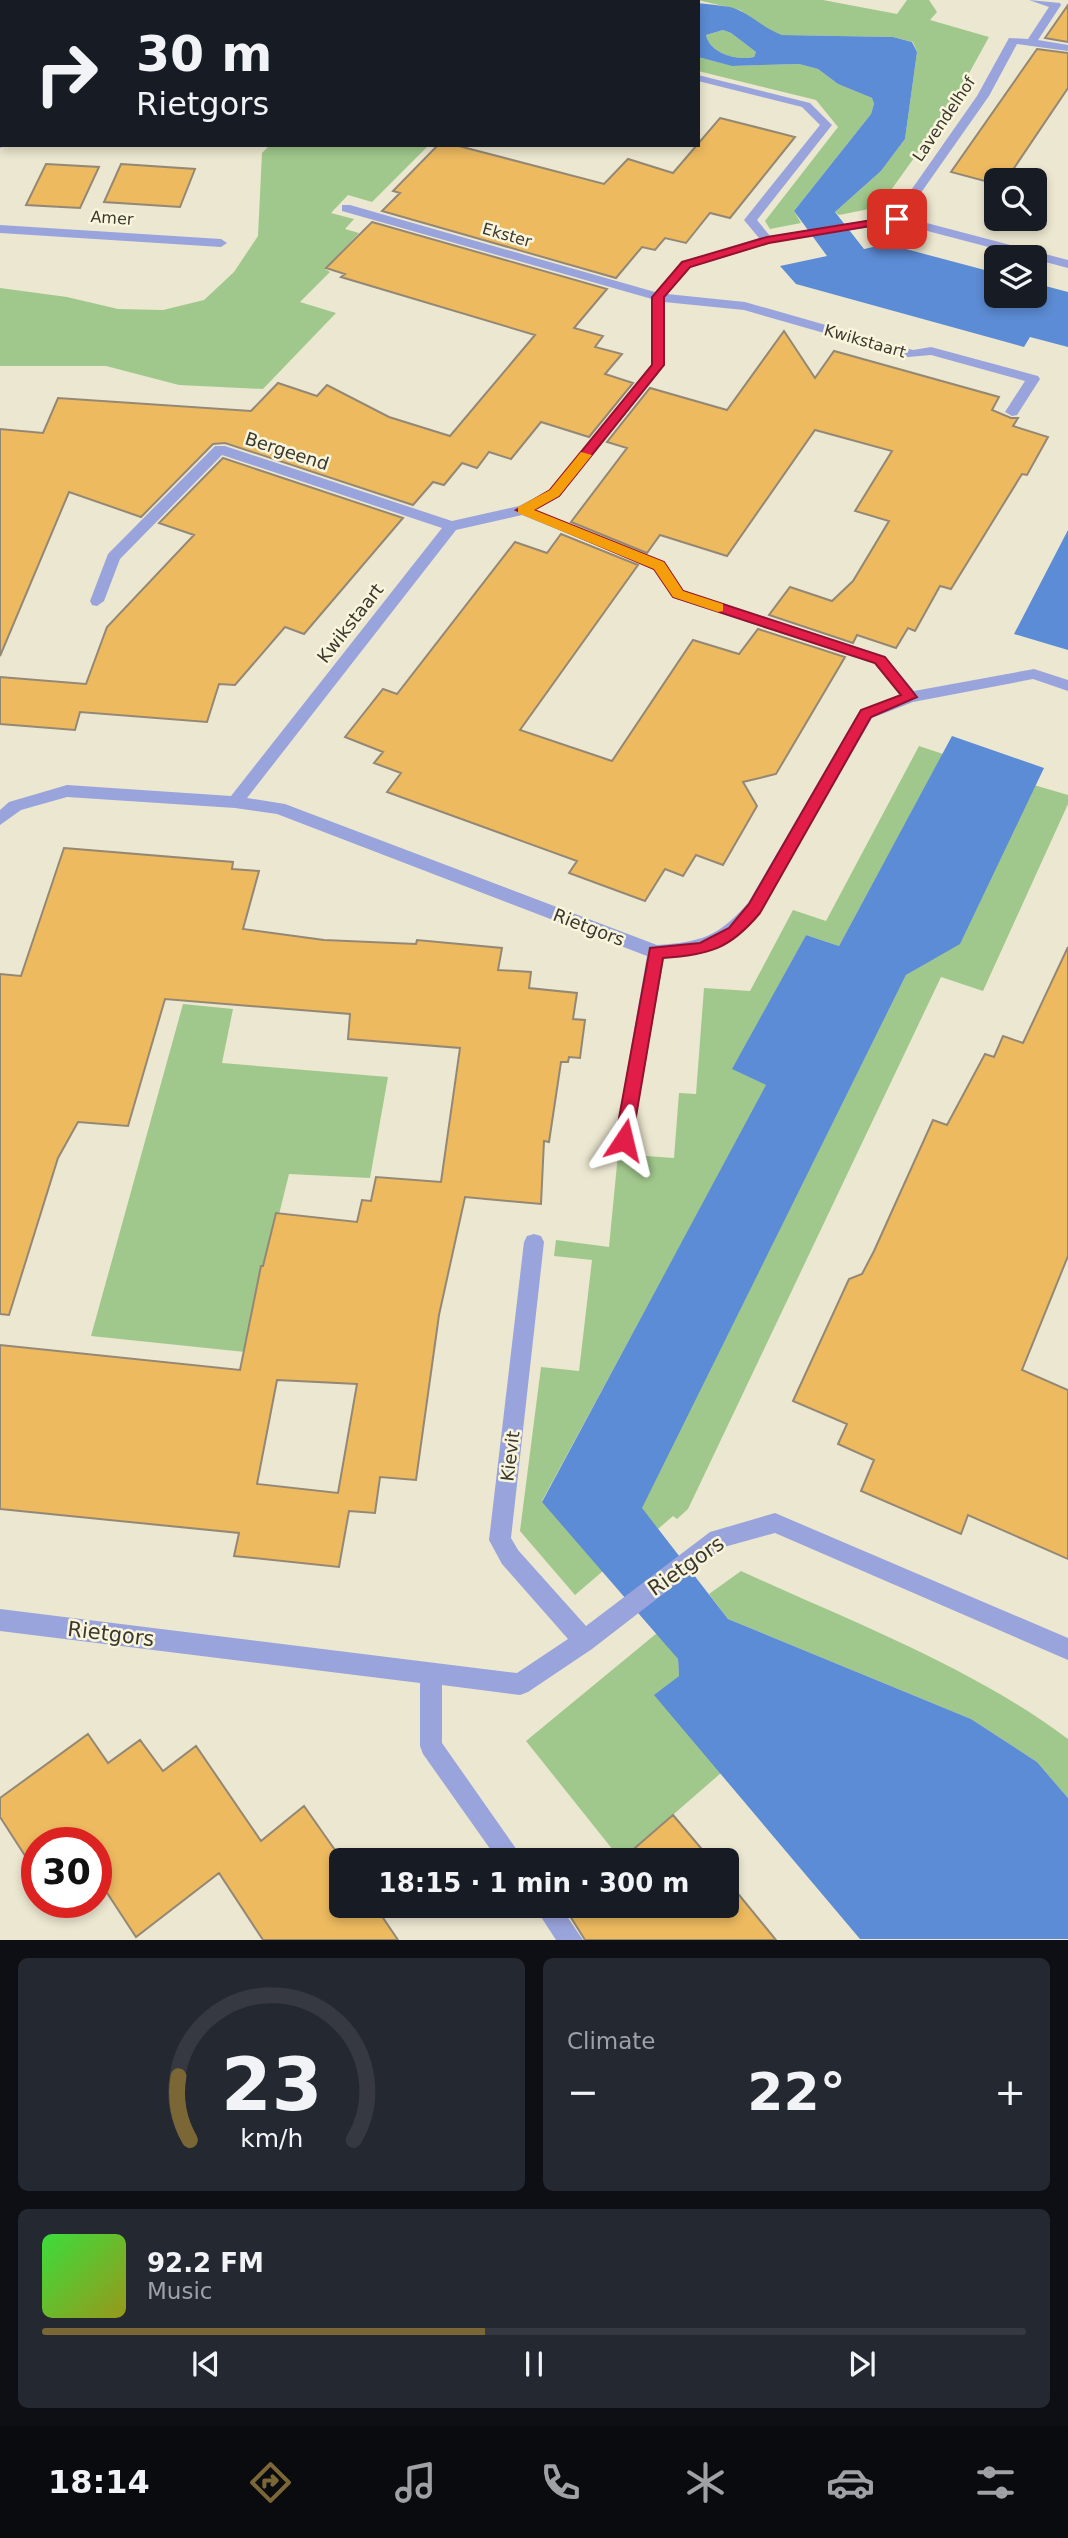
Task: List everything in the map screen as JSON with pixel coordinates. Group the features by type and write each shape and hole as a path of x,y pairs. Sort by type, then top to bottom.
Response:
{"street":[{"path":"1034,0 1056,5 1033,40 1068,48"},
{"name":"Lavendelhof","path":"897,219 983,96 1013,40 1033,40"},
{"path":"700,78 806,105 826,125 750,220 767,240"},
{"name":"Ekster","path":"346,208 658,297"},
{"path":"451,526 523,510 555,493 658,365 658,297 686,265 767,240 897,219 1068,264"},
{"name":"Amer","path":"0,229 221,243"},
{"name":"Kwikstaart","path":"658,297 745,306 914,354 930,351 1033,379 1012,412"},
{"name":"Bergeend","path":"97,601 113,557 220,449 451,526"},
{"path":"523,510 659,566 678,594 880,660 910,697"},
{"name":"Kwikstaart","path":"235,802 451,526"},
{"name":"Rietgors","path":"0,819 15,806 67,791 235,802 279,808 656,953 702,949 735,932 754,908 866,714 910,697 1034,674 1068,686"},
{"path":"624,1140 656,953"},
{"name":"Kievit","path":"534,1242 500,1541 510,1557 583,1641"},
{"name":"Rietgors","path":"0,1620 520,1684 583,1641 718,1539 775,1523 1068,1649"},
{"path":"431,1674 431,1746 503,1848"},
{"path":"555,1918 571,1940"}],"green space":[{"path":"700,0 823,0 897,14 907,0 929,0 937,12 930,20 989,37 951,106 879,207 839,215 835,212 881,171 905,139 917,52 913,42 893,37 782,35 764,29 740,10"},
{"path":"723,30 756,52 754,57 732,57 713,47 706,35"},
{"path":"700,58 733,66 799,64 818,69 838,84 872,98 874,104 871,114 794,211 801,223 770,229 765,221 838,127 816,100 700,71"},
{"path":"268,147 427,147 372,202 348,195 331,213 354,219 345,229 359,233 325,269 330,272 300,302 336,313 263,389 179,385 106,366 0,366 0,288 67,297 118,309 163,310 204,300 234,272 258,236 262,153"},
{"path":"919,746 943,754 839,946 806,935 733,1069 767,1085 542,1501 603,1571 575,1595 520,1531 541,1367 579,1371 592,1260 554,1256 556,1240 609,1247 618,1154 674,1158 679,1093 696,1094 704,988 750,991 793,910 826,921"},
{"path":"1034,785 1068,795 1068,804 983,991 941,977 688,1509 677,1519 673,1516 658,1529 641,1508 906,975 960,943"},
{"path":"183,1004 233,1009 222,1063 388,1077 370,1178 289,1174 245,1352 91,1336"},
{"path":"741,1571 951,1667 1030,1713 1068,1739 1068,1798 1037,1762 971,1719 728,1619 709,1594"},
{"path":"657,1633 678,1659 679,1676 655,1695 721,1773 635,1848 611,1848 526,1741"}],"water":[{"path":"700,3 737,9 782,35 893,37 912,42 917,52 905,139 881,171 835,212 864,249 887,244 984,270 984,308 1047,308 1047,286 1068,292 1068,347 1030,337 1024,347 796,284 780,266 827,256 794,211 871,114 874,104 872,98 838,84 818,69 799,64 732,66 700,58","holes":["723,30 731,33 756,52 754,57 726,55 713,47 706,35"]},
{"path":"1068,530 1068,650 1014,634"},
{"path":"952,736 1044,768 960,944 906,975 642,1508 728,1619 971,1719 1037,1762 1068,1798 1068,1939 860,1939 654,1695 679,1676 678,1659 542,1502 766,1085 732,1069 806,935 839,946"}],"building":[{"path":"1068,5 1068,42 1045,38"},
{"path":"1037,49 1068,53 1068,88 1014,168 984,168 984,181 951,172"},
{"path":"720,118 795,137 730,218 710,213 686,243 665,238 655,250 642,247 616,278 382,211 400,193 393,191 436,147 463,147 604,184 628,159 673,173 695,147 700,147 700,141"},
{"path":"46,164 99,167 80,208 26,205"},
{"path":"121,164 195,169 180,207 104,202"},
{"path":"372,222 607,289 574,328 603,336 595,347 622,354 605,374 633,383 589,437 541,422 511,459 489,452 477,468 462,463 444,485 433,482 413,505 225,443 213,444 141,517 69,492 0,656 0,429 43,433 58,398 251,411 278,383 317,396 327,385 389,417 450,436 535,335 341,277 345,274 326,268"},
{"path":"784,331 815,378 834,351 999,397 992,410 1018,418 1013,426 1048,437 1027,475 1022,474 951,589 940,586 915,631 908,628 896,648 857,635 853,643 769,615 790,587 832,601 853,581 889,521 855,511 892,451 815,430 727,556 660,535 647,553 571,522 627,448 607,442 650,388 727,410"},
{"path":"223,458 403,518 304,634 285,627 235,685 219,684 207,722 80,712 75,730 0,724 0,677 86,684 107,627 194,535 159,523"},
{"path":"561,534 638,565 520,730 612,761 693,640 739,654 758,629 845,657 776,774 743,782 757,806 723,865 696,855 683,876 665,869 645,901 569,873 577,861 387,792 401,773 374,763 383,752 345,737 383,689 397,694 515,542 547,553"},
{"path":"64,848 233,862 232,869 259,871 243,929 324,940 416,944 417,940 502,948 498,970 531,972 529,988 577,993 573,1019 585,1020 580,1058 569,1057 568,1062 561,1062 549,1142 544,1141 541,1204 465,1197 439,1315 416,1480 380,1477 375,1513 349,1511 339,1567 234,1556 239,1533 0,1509 0,1345 240,1370 261,1266 276,1213 357,1222 362,1200 371,1201 376,1177 441,1182 460,1048 348,1039 350,1014 165,999 128,1126 78,1122 58,1158 9,1315 0,1314 0,974 21,976","holes":["277,1380 357,1384 338,1493 257,1484"]},
{"path":"1068,947 1068,1256 1022,1370 1068,1390 1068,1559 968,1515 961,1534 861,1491 874,1460 838,1444 847,1424 793,1401 849,1279 862,1274 874,1251 933,1120 947,1125 985,1054 994,1057 1003,1036 1023,1043"},
{"path":"88,1734 108,1763 140,1740 163,1771 196,1746 261,1841 304,1806 334,1848 329,1848 329,1918 383,1918 398,1940 263,1940 219,1873 136,1937 112,1900 112,1827 21,1827 21,1849 0,1817 0,1798"},
{"path":"673,1815 701,1848 635,1848"},
{"path":"739,1895 776,1940 585,1940 571,1918 739,1918"}],"slow traffic":[{"path":"586,455 555,493 523,510 659,566 678,594 718,607"}],"route":[{"path":"624,1140 656,953 702,949 735,932 754,908 866,714 910,697 880,660 678,594 659,566 523,510 555,493 658,365 658,297 686,265 767,240 897,219"}]}
